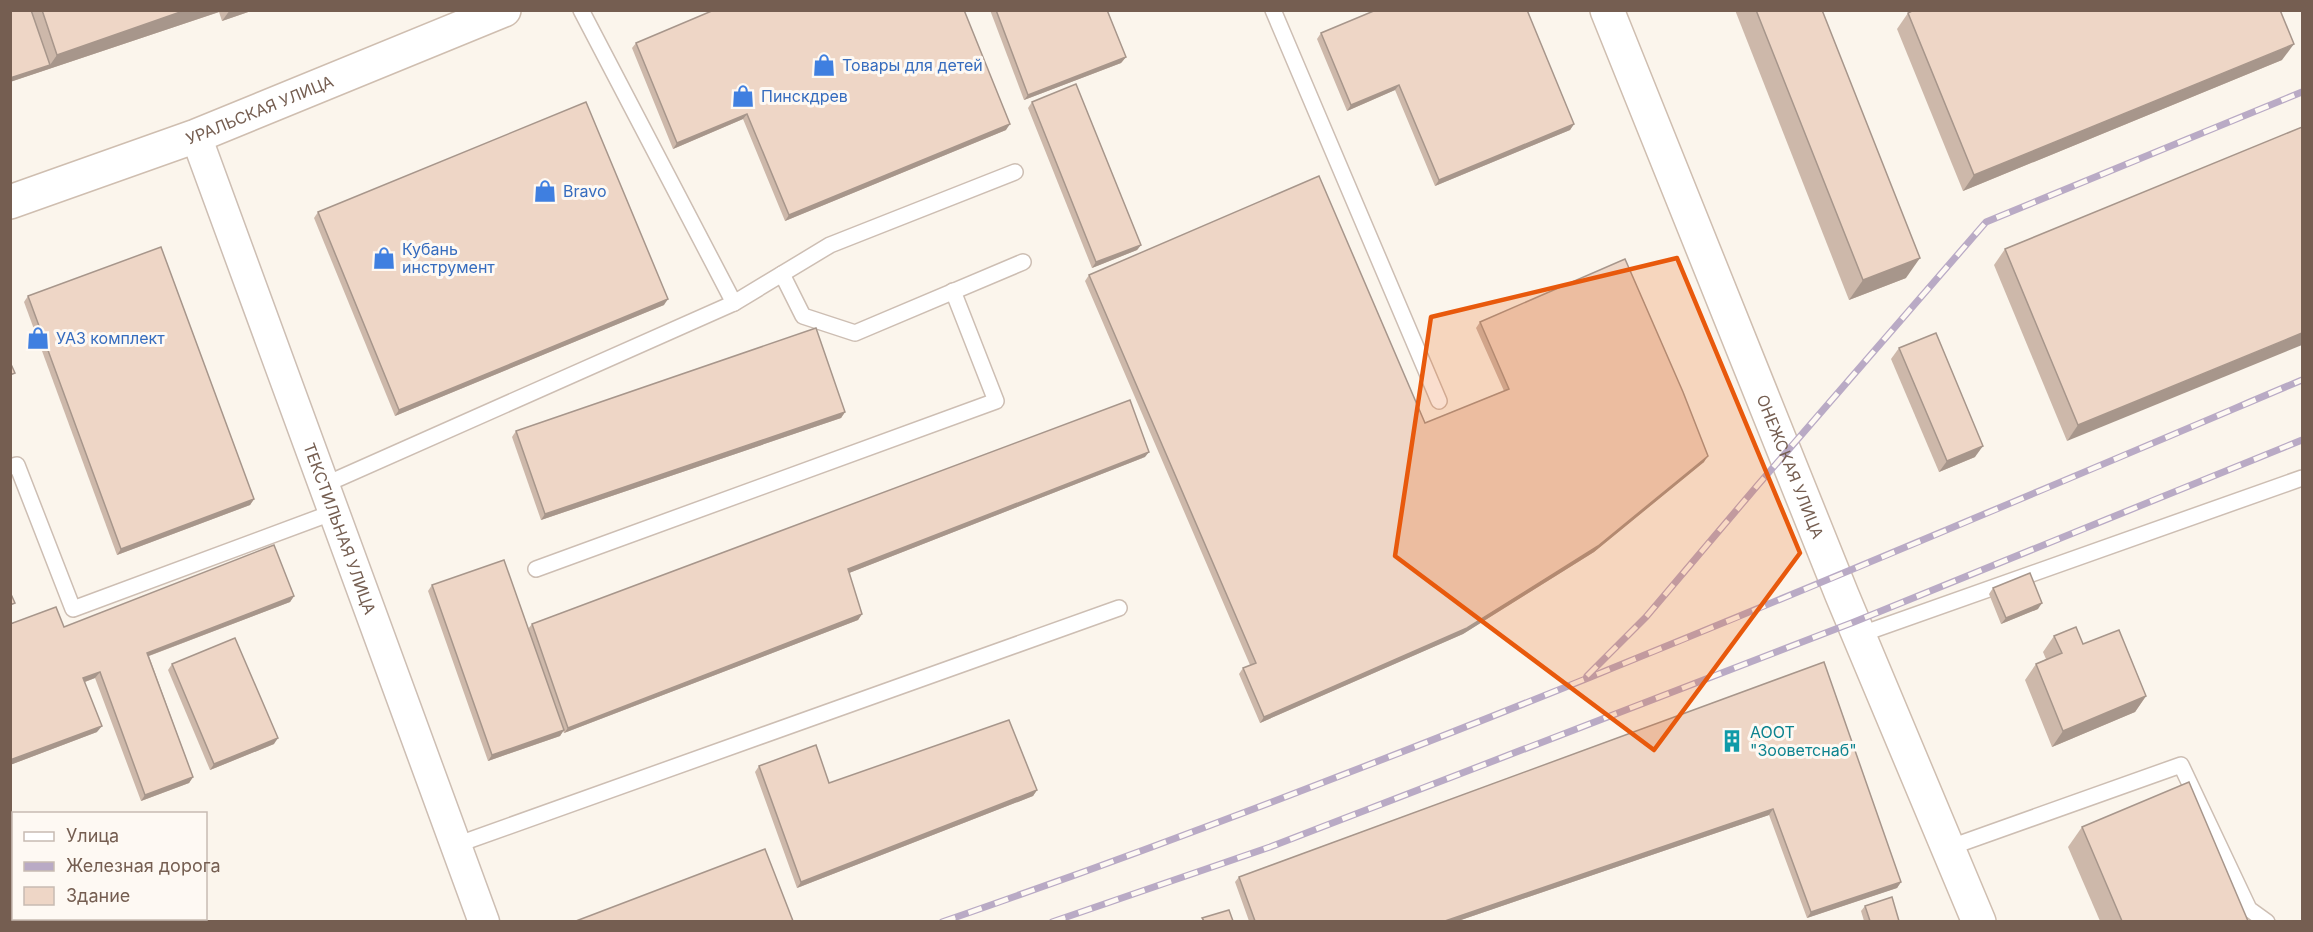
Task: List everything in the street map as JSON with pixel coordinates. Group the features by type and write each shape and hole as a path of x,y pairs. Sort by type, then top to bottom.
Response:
{"main road":[{"name":"УРАЛЬСКАЯ УЛИЦА","path":"10,193 194,132 482,10"},
{"name":"УРАЛЬСКАЯ УЛИЦА","path":"10,202 504,10"},
{"name":"ОНЕЖСКАЯ УЛИЦА","path":"1607,10 1859,634 1979,921"}],"street":[{"name":"ТЕКСТИЛЬНАЯ УЛИЦА","path":"194,132 484,921"}],"lane":[{"path":"581,10 734,303"},
{"path":"1273,10 1440,401"},
{"path":"10,467 18,465 73,609 329,499 734,303 830,244 1015,172"},
{"path":"782,274 803,315 855,333 1023,262"},
{"path":"536,569 996,401 954,291"},
{"path":"1859,634 2302,478"},
{"path":"456,845 1119,608"},
{"path":"1948,848 2181,765 2249,909 2267,921"}],"highlighted area":[{"path":"1677,258 1800,553 1654,750 1395,556 1431,317"}],"building":[{"path":"10,10 31,10 50,65 10,78"},
{"path":"42,10 186,10 57,55"},
{"path":"714,10 964,10 1010,124 789,215 747,114 677,143 636,43"},
{"path":"996,10 1107,10 1126,57 1028,95"},
{"path":"1376,10 1527,10 1574,124 1439,180 1399,85 1351,105 1321,33"},
{"path":"1756,10 1822,10 1920,258 1863,280"},
{"path":"1914,10 2280,10 2294,44 1974,175 1908,13"},
{"path":"1076,84 1141,245 1096,262 1032,102"},
{"path":"586,102 668,299 399,410 318,212"},
{"path":"2302,127 2302,333 2078,425 2005,249"},
{"path":"1319,176 1425,423 1509,389 1480,322 1625,259 1683,392 1708,456 1598,546 1467,628 1264,717 1243,668 1256,663 1089,275"},
{"path":"161,247 254,499 121,549 28,296"},
{"path":"816,328 845,412 545,514 516,431"},
{"path":"1936,333 1983,446 1947,461 1899,348"},
{"path":"10,362 15,373 10,375"},
{"path":"1130,400 1149,452 848,569 862,614 568,728 532,624"},
{"path":"274,545 294,596 147,653 193,777 145,795 100,672 83,678 102,726 10,760 10,624 56,607 64,627"},
{"path":"504,560 564,730 492,755 432,585"},
{"path":"2030,573 2042,603 2006,618 1993,588"},
{"path":"10,592 15,603 10,605"},
{"path":"2076,627 2083,644 2119,630 2146,696 2063,731 2036,664 2062,653 2054,636"},
{"path":"235,638 278,738 214,764 172,664"},
{"name":"АООТ \"Зооветснаб\"","path":"1824,662 1901,882 1811,912 1773,809 1445,921 1255,921 1239,877"},
{"path":"1009,720 1037,790 801,882 759,766 816,745 829,783"},
{"path":"2189,782 2248,921 2122,921 2082,827"},
{"path":"765,849 793,921 576,921"},
{"path":"1892,897 1899,921 1870,921 1865,906"},
{"path":"1229,910 1233,921 1204,921 1202,918"}],"railway":[{"path":"1587,676 1646,617 1986,222 2302,92"},
{"path":"942,922 1115,861 1457,730 1796,593 2302,380"},
{"path":"1052,922 1270,847 1854,622 2302,440"}],"place":[{"name":"Товары для детей","path":"824,65"},
{"name":"Пинскдрев","path":"743,96"},
{"name":"Bravo","path":"545,191"},
{"name":"Кубань инструмент","path":"384,258"},
{"name":"УАЗ комплект","path":"38,338"},
{"name":"АООТ \"Зооветснаб\"","path":"1732,741"}]}
